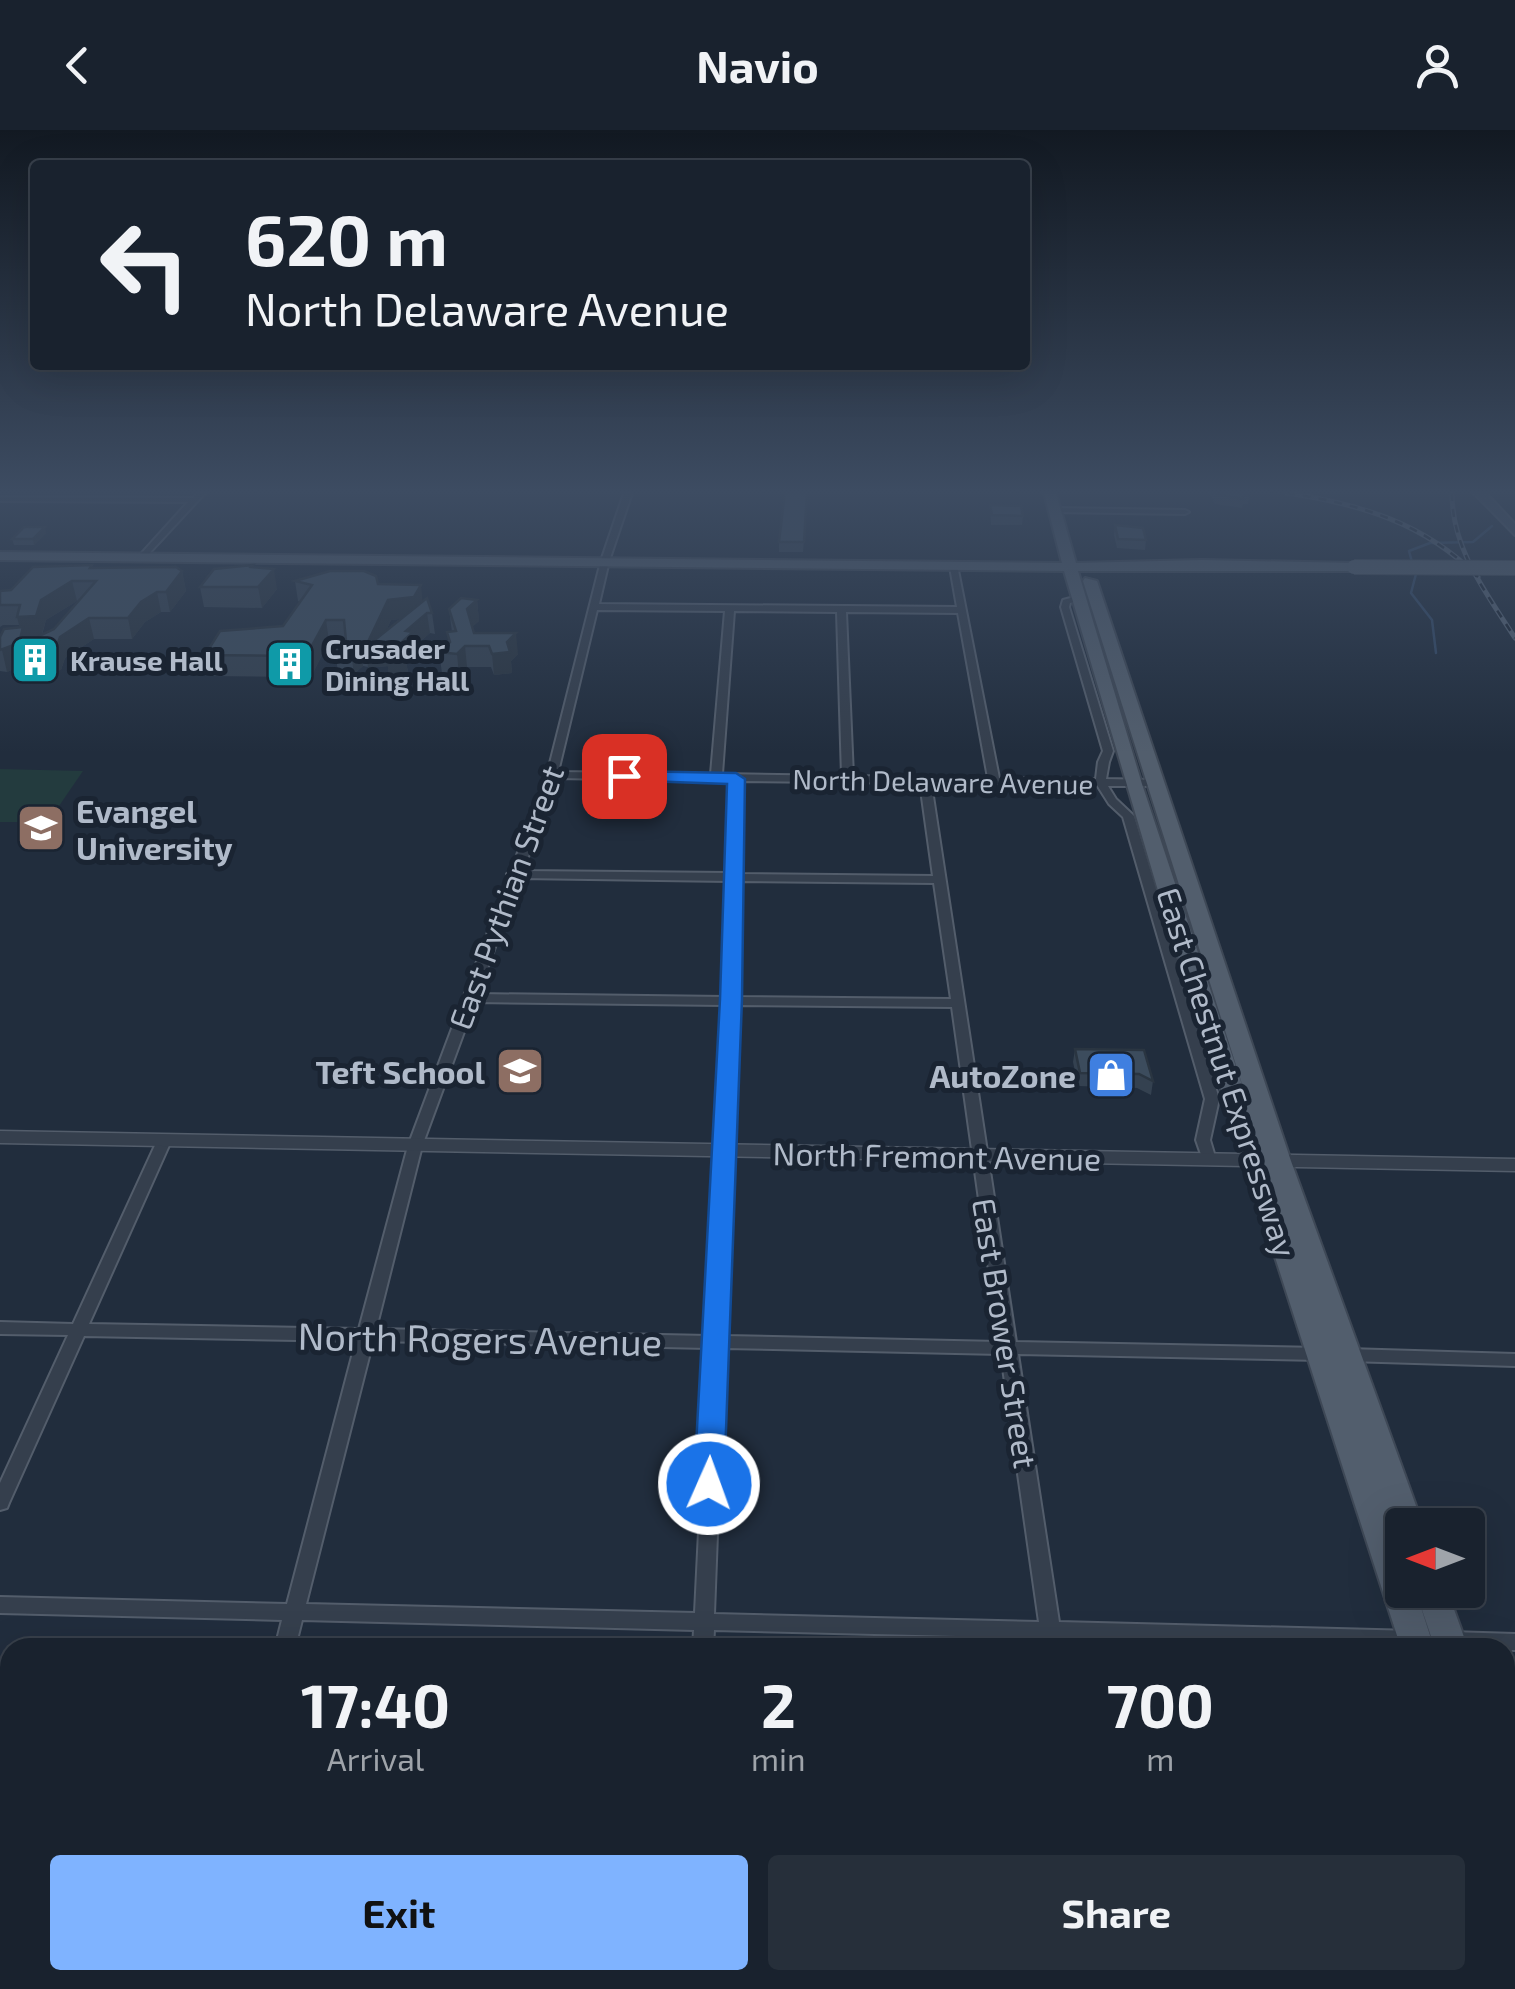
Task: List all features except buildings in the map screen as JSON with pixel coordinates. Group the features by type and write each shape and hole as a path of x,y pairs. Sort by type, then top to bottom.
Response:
{"main road":[{"name":"East Chestnut Expressway","path":"1081,580 1267,1161 1320,1354 1432,1638"},
{"name":"East Chestnut Expressway","path":"1082,580 1108,636 1145,783"},
{"path":"1098,580 1111,626 1108,636"},
{"name":"East Chestnut Expressway","path":"1267,1161 1348,1355 1402,1508"},
{"path":"1433,1608 1434,1638"}],"street":[{"name":"East Pythian Street","path":"288,1638 415,1146 512,874 552,775 601,580"},
{"path":"957,580 994,781"},
{"path":"1075,580 1065,606 1108,752 1098,770 1100,782 1106,798 1128,816 1212,1100 1203,1140 1209,1160"},
{"path":"594,607 964,610"},
{"path":"716,778 730,608"},
{"path":"841,609 848,779"},
{"name":"North Delaware Avenue","path":"552,775 1145,783"},
{"path":"703,1638 731,999 736,779"},
{"name":"East Brower Street","path":"925,780 1052,1638"},
{"path":"512,874 940,880"},
{"path":"468,998 958,1003"},
{"name":"North Fremont Avenue","path":"0,1137 1515,1165"},
{"path":"0,1503 164,1141"},
{"name":"North Rogers Avenue","path":"0,1328 1320,1354"},
{"path":"1348,1355 1515,1360"},
{"path":"0,1605 704,1624 1029,1638"}],"green space":[{"path":"0,769 83,771 48,822 0,822"}],"waterway":[{"path":"1414,580 1411,593 1432,620 1436,653"}],"railway":[{"path":"1478,580 1515,638"}],"place":[{"name":"Krause Hall","path":"35,660"},
{"name":"Crusader Dining Hall","path":"290,664"},
{"name":"Evangel University","path":"41,828"},
{"name":"Teft School","path":"520,1071"},
{"name":"AutoZone","path":"1111,1075"}],"route":[{"path":"624,776 736,779 731,999 709,1484"}]}
